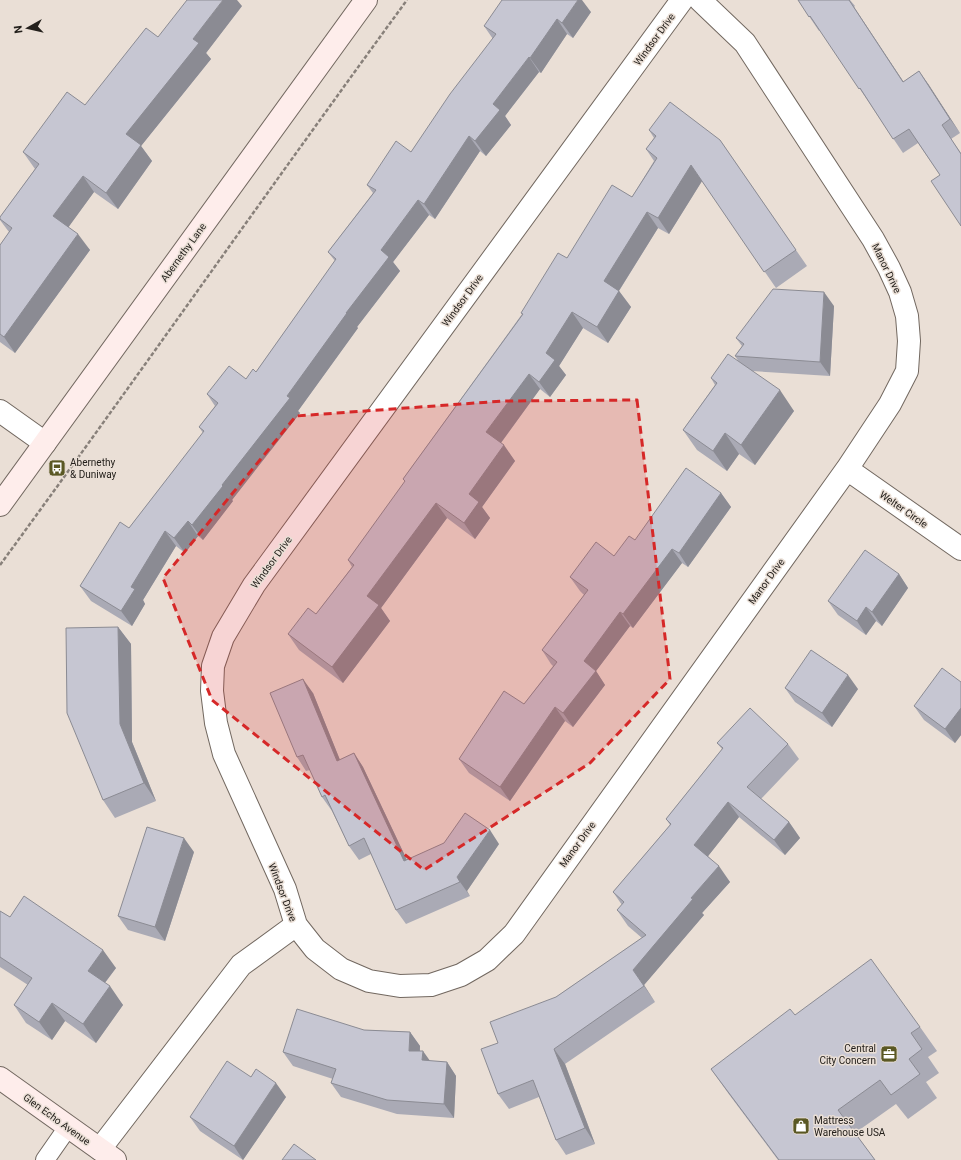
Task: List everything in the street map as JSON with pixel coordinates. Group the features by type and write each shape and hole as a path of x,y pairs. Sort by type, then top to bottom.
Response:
{"street":[{"name":"Abernethy Lane","path":"0,505 366,0"},
{"name":"Windsor Drive","path":"107,1155 241,964 296,926 285,890 224,754 218,731 212,690 213,666 223,636 254,585 682,0"},
{"name":"Manor Drive","path":"296,926 315,949 341,969 368,981 400,986 431,985 461,975 487,960 514,934 846,469 890,404 907,371 910,342 907,316 900,292 873,239 745,43 700,0"},
{"path":"0,411 45,443"},
{"name":"Welter Circle","path":"846,469 961,549"},
{"name":"Glen Echo Avenue","path":"0,1078 107,1155"}],"lane":[{"path":"45,1160 68,1127"}],"path":[{"path":"0,565 347,81 407,0"}],"highlighted area":[{"path":"637,400 670,679 590,763 424,870 212,700 163,578 296,416 503,401"}],"building":[{"path":"187,0 223,0 193,39 199,43 126,134 141,145 106,193 83,176 53,216 78,234 4,337 0,334 0,245 12,228 0,219 0,217 39,164 23,152 67,92 85,105 146,28 158,37"},
{"path":"502,0 578,0 562,23 557,19 530,58 529,57 493,104 500,110 475,141 469,136 424,204 418,200 381,250 389,257 346,313 287,396 290,398 222,485 223,486 192,525 188,521 174,538 165,531 131,587 135,589 121,611 80,586 120,522 129,528 204,431 199,427 218,403 207,394 229,366 246,379 253,369 256,372 336,259 328,252 376,190 367,185 396,141 411,152 450,94 496,34 484,26"},
{"path":"798,0 849,0 903,82 919,71 950,119 942,125 961,154 961,226 931,181 940,175 909,129 893,139 860,88 859,89"},
{"path":"670,102 720,140 796,250 764,272 691,165 658,218 647,212 604,281 619,291 597,327 572,312 546,353 555,360 539,382 529,374 486,432 504,445 469,494 479,502 464,523 436,503 367,596 379,605 332,667 288,634 308,608 316,614 354,565 348,560 405,481 403,479 523,314 521,313 558,253 567,258 612,185 632,197 657,158 646,149 656,136 649,130"},
{"path":"773,289 824,292 820,362 735,356 744,344 736,338"},
{"path":"728,354 780,390 741,445 725,433 713,451 683,430 717,383 711,378"},
{"path":"686,468 721,493 679,553 672,549 623,614 620,612 584,661 596,671 563,713 555,707 500,787 459,759 504,691 524,704 557,662 542,650 588,590 570,577 596,542 614,556 629,536 635,540"},
{"path":"865,550 899,574 872,612 866,607 857,621 828,601"},
{"path":"118,627 120,724 144,783 103,800 67,713 66,628"},
{"path":"811,650 848,675 822,713 785,688"},
{"path":"942,668 961,682 961,708 945,729 914,706"},
{"path":"303,679 337,761 354,753 404,861 444,843 465,813 490,830 457,877 460,882 396,910 364,838 349,846 325,795 322,797 303,755 297,757 270,693"},
{"path":"750,708 788,744 747,787 789,822 774,840 728,802 694,845 719,866 633,970 644,986 554,1049 585,1128 556,1140 533,1080 498,1094 481,1049 498,1043 490,1022 556,997 646,935 617,910 624,902 613,892 671,824 666,819 723,748 717,743"},
{"path":"147,827 184,838 155,927 118,916"},
{"path":"24,896 103,950 88,971 110,986 83,1024 52,1003 39,1022 14,1005 32,978 0,957 0,911 10,917"},
{"path":"871,959 920,1027 911,1033 922,1049 909,1059 920,1074 891,1095 880,1080 838,1110 875,1160 779,1160 711,1069 790,1009 795,1015"},
{"path":"297,1009 364,1030 410,1032 409,1051 423,1051 422,1060 447,1062 444,1104 387,1100 331,1083 336,1069 283,1052"},
{"path":"227,1061 251,1077 256,1069 276,1083 234,1146 190,1117"},
{"path":"294,1144 316,1160 282,1160"}],"place":[{"name":"Abernethy & Duniway","path":"57,468"},
{"name":"Central City Concern","path":"889,1054"},
{"name":"Mattress Warehouse USA","path":"801,1126"}]}
